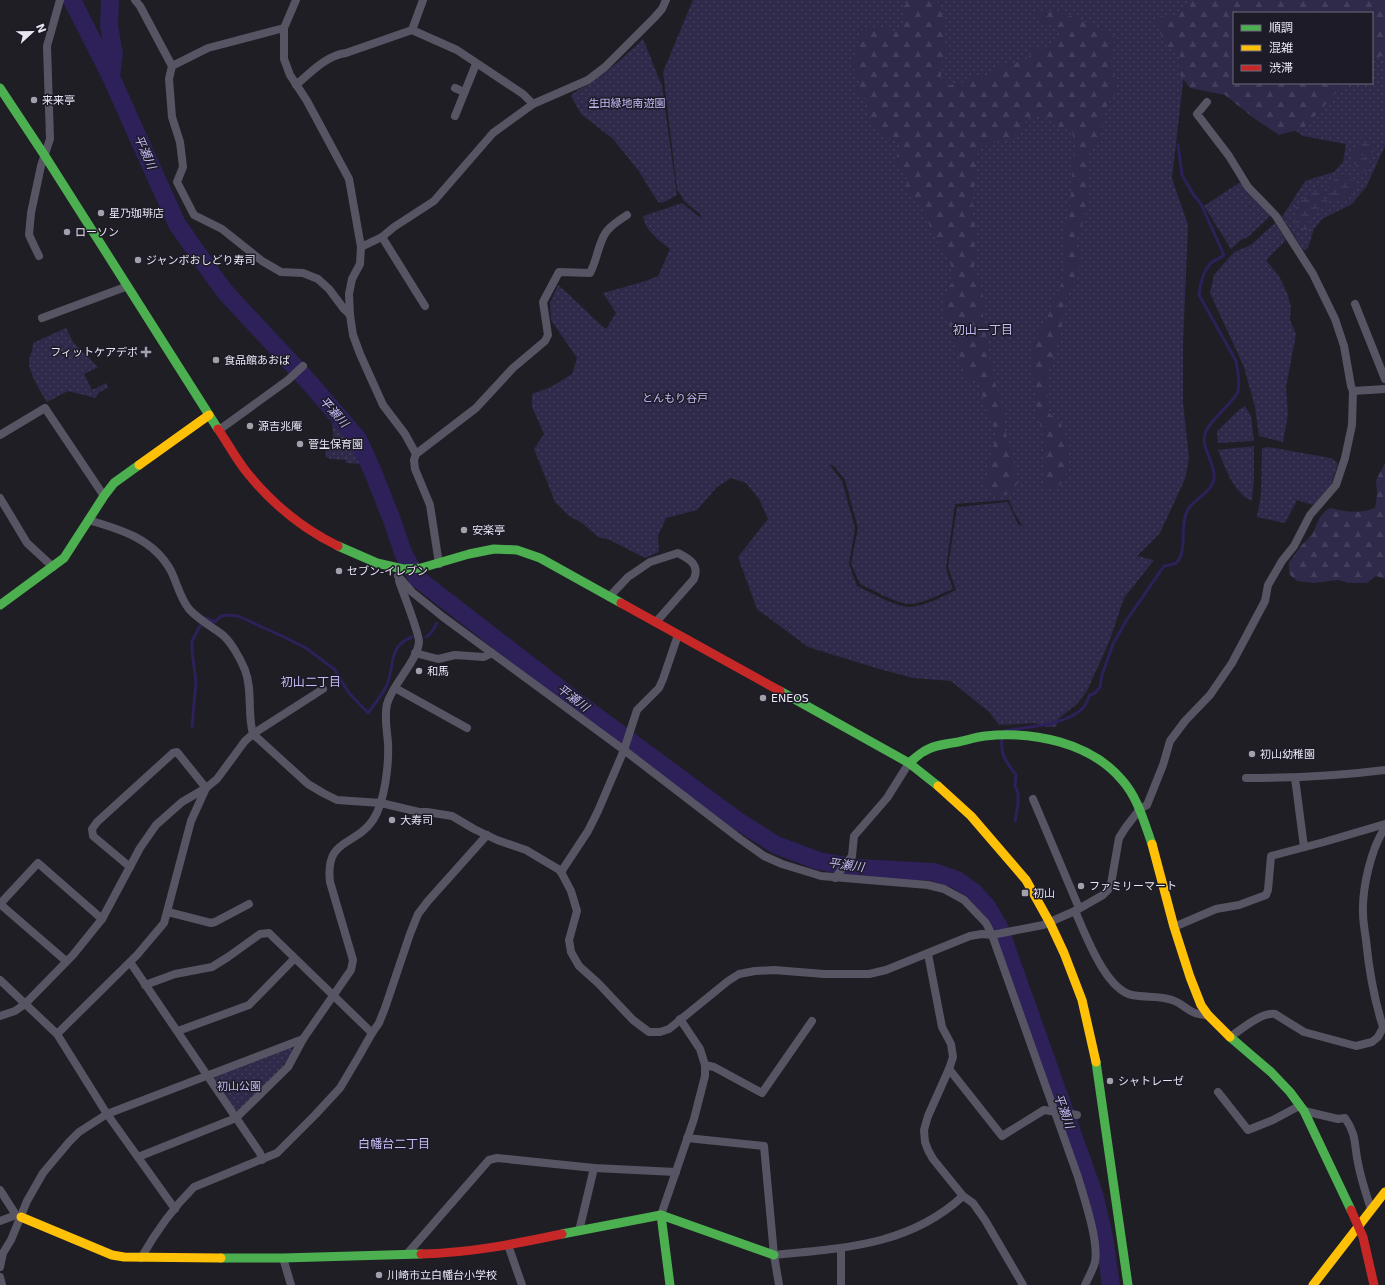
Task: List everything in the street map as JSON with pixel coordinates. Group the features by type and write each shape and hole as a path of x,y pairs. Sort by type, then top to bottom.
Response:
{"street":[{"path":"39,256 29,235 31,213 50,139 47,46 60,0"},
{"path":"135,0 140,6 172,66 168,79 172,117 180,142 184,167 177,182 194,215 222,229 262,261 281,272 303,273 318,279 350,315"},
{"path":"296,0 284,28 284,59 290,76 314,114 349,179 361,247 360,264 352,279 349,294 350,315 354,335 360,354 383,405 405,434 416,454"},
{"path":"412,30 423,0"},
{"path":"361,247 382,237 394,227 434,201 493,133 533,104 588,80 605,67 654,18 666,0"},
{"path":"172,66 208,48 284,28"},
{"path":"296,85 316,68 338,54 346,53 412,30 457,50 523,94 533,104"},
{"path":"455,116 476,64"},
{"path":"0,88 250,478 274,503 302,526 330,542 371,562 397,571 439,564 487,551 516,550 540,558 909,763 946,793 971,816 1026,880 1050,923 1064,953 1082,1000 1093,1046 1104,1110 1128,1285"},
{"path":"454,88 464,92"},
{"path":"88,520 125,531 157,551 167,564 188,608 201,620 222,633 229,642 245,671 249,684 250,726 252,734 308,784 337,800 381,803 419,812 452,816 487,835 526,850 561,872 571,890 577,911 569,940 571,952 579,966 598,983 633,1020 649,1032 660,1032 668,1029 728,981 739,974 755,970 774,970 824,974 869,974 886,970 970,936 982,934 992,935 1050,923 1103,895 1108,890 1111,884 1119,838 1140,809 1147,805 1163,765 1170,742 1185,721 1210,695 1232,663 1264,601 1268,585 1282,561 1294,546 1310,515 1336,485 1345,458 1352,425 1353,391 1344,346 1335,319 1313,274 1276,216 1248,187 1229,156 1197,114 1207,102"},
{"path":"439,564 430,505 415,469 414,460 416,454 476,408 513,368 545,341 548,335 543,302 559,272 590,272 602,238 610,227 627,215"},
{"path":"382,237 425,306"},
{"path":"42,318 128,286"},
{"path":"1355,304 1385,380"},
{"path":"219,430 291,377 302,367"},
{"path":"1353,391 1385,389 1385,385"},
{"path":"0,435 45,408 104,496"},
{"path":"0,605 64,558 114,483 209,415"},
{"path":"0,498 27,543 53,567"},
{"path":"609,597 628,577 650,562 678,553 690,560 696,573 694,579 656,622"},
{"path":"138,1157 236,1118 288,1067 303,1039 351,970 353,960 330,882 328,870 332,856 343,843 361,832 373,820 381,803 388,763 388,744 385,720 387,704 392,691 415,653 419,641 397,571"},
{"path":"397,571 412,592 443,617 624,748 764,856 799,871 835,878 928,885 944,889 964,900 986,923 992,935 1078,1177 1096,1247 1095,1262 1085,1285"},
{"path":"561,872 588,831 598,811 624,748 637,710 658,688 663,680 678,635"},
{"path":"415,653 438,659 455,655 484,657 492,653"},
{"path":"395,688 467,728"},
{"path":"0,1016 15,1011 25,1004 66,961 102,919 140,848 156,825 182,802 206,788 217,779 245,741 252,734 324,690"},
{"path":"835,878 851,856 854,836 887,798 909,763 924,751 935,747 985,736 1027,736 1051,739 1090,754 1109,767 1123,781 1140,809 1152,845 1174,927 1192,983 1201,1005 1230,1037 1271,1072 1290,1092 1301,1108 1337,1180 1357,1227 1363,1237 1374,1285"},
{"path":"130,867 92,836 92,829 97,822 173,753 177,752 206,788"},
{"path":"1246,778 1295,778 1385,770"},
{"path":"1295,778 1304,847"},
{"path":"58,1034 137,955 164,923 191,821 206,788"},
{"path":"1033,799 1099,962 1108,977 1118,987 1131,995 1161,997 1172,1000 1197,1015 1208,1014"},
{"path":"1174,927 1216,909 1239,905 1266,896 1268,890 1271,856 1385,824"},
{"path":"1230,1037 1262,1015 1271,1013 1304,1032 1356,1046 1372,1042 1378,1037 1384,1025 1376,1003 1362,913 1369,865 1374,848 1385,828"},
{"path":"141,1258 147,1247 175,1209 194,1187 277,1153 336,1092 360,1056 386,1008 418,914 487,835"},
{"path":"66,961 0,904 19,881 38,863 102,919"},
{"path":"168,912 211,923 249,904"},
{"path":"145,984 175,974 212,967 260,934 269,933 333,997 372,1033"},
{"path":"928,954 942,1027 951,1044 953,1057 949,1070 928,1116 924,1130 925,1142 933,1159 963,1196 973,1203 985,1220 1023,1285"},
{"path":"178,1030 250,1006 294,959"},
{"path":"130,962 178,1030 206,1075 260,1153 262,1160"},
{"path":"0,980 58,1034 107,1114 175,1209"},
{"path":"670,1285 661,1215 694,1119 704,1076 705,1065 700,1049 680,1019"},
{"path":"705,1065 714,1067 762,1093 812,1021"},
{"path":"0,1267 3,1253 11,1240 18,1216 42,1173 78,1132 107,1114 303,1039"},
{"path":"949,1070 1002,1136 1044,1110 1055,1110 1076,1114"},
{"path":"1218,1092 1248,1130 1301,1108 1338,1119 1345,1118 1354,1136 1361,1179 1371,1209"},
{"path":"687,1138 764,1146 774,1255 779,1285"},
{"path":"407,1254 489,1160 497,1158 594,1168 676,1172"},
{"path":"579,1231 594,1168"},
{"path":"0,1190 18,1216 112,1255 141,1258 282,1258 452,1253 508,1245 661,1215 774,1255 841,1248 872,1242 908,1232 948,1210 963,1196"},
{"path":"1313,1285 1385,1192"},
{"path":"0,1221 18,1216"},
{"path":"508,1245 522,1285"},
{"path":"841,1248 841,1285"},
{"path":"282,1258 291,1285"},
{"path":"0,1277 2,1285"}],"green space":[{"name":"とんもり谷戸","path":"693,0 1207,0 1186,56 1172,178 1188,225 1183,344 1183,402 1189,458 1185,479 1160,533 1137,556 1154,560 1124,598 1109,642 1087,691 1077,704 1058,719 1056,727 1047,727 1034,723 999,725 989,712 951,681 913,678 808,647 757,609 738,557 768,519 759,499 746,483 731,478 717,487 697,510 666,518 658,536 659,552 645,558 610,540 598,537 582,523 569,516 555,502 534,449 544,434 532,407 532,394 551,387 572,374 577,358 551,320 550,303 558,285 606,329 616,313 603,293 646,281 658,276 670,249 657,239 650,231 644,221 643,216 682,203 701,217 700,214 685,202 677,189 663,72","holes":["829,464 834,466 845,480 858,528 851,564 860,584 898,602 915,604 953,589 946,569 955,504 1009,500 1017,518 1024,527 1018,524 1008,502 957,507 948,567 956,590 921,605 909,607 897,605 857,586 849,564 855,528 842,481"]},
{"path":"910,0 938,0 944,22 948,54 942,62 941,77 950,85 969,81 976,74 987,79 997,67 1027,60 1034,48 1051,46 1062,32 1057,25 1040,23 1037,13 1045,9 1074,17 1097,29 1109,31 1114,36 1114,44 1110,57 1111,70 1117,81 1114,96 1103,111 1103,124 1097,144 1089,152 1086,167 1088,205 1084,221 1078,231 1076,246 1080,252 1079,267 1073,286 1064,301 1061,335 1046,375 1049,413 1060,421 1067,444 1067,472 1061,484 1054,489 1045,489 1046,447 1037,413 1032,345 1047,318 1062,282 1065,248 1064,229 1069,220 1073,163 1076,147 1072,132 1055,125 1042,115 1030,116 1020,130 1009,139 990,143 978,152 972,210 976,229 974,271 983,290 983,317 991,369 996,386 1001,396 1004,426 1014,462 1017,484 1007,495 996,496 985,483 996,434 983,401 981,386 973,380 966,379 958,351 953,342 955,333 948,324 942,310 943,300 952,281 953,273 950,264 946,253 931,229 926,215 911,196 907,186 907,172 898,169 897,156 901,145 878,130 868,115 868,100 857,91 860,78 852,67 858,44 859,33 866,26 883,27 896,32 906,16 902,8"},
{"path":"1193,0 1385,0 1385,57 1381,56 1373,60 1373,12 1233,12 1233,84 1344,84 1304,128 1279,135 1255,119 1225,95 1190,88 1178,72 1180,52 1166,46 1154,19 1166,15 1176,16"},
{"path":"1209,0 1385,0 1385,146 1366,187 1352,204 1322,219 1314,229 1308,248 1304,251 1282,217 1305,181 1334,172 1343,162 1346,144 1303,136 1253,103 1217,75"},
{"name":"生田緑地南遊園","path":"643,39 662,86 677,195 662,203 658,202 638,170 613,139 581,114 571,96 605,73"},
{"path":"1363,137 1376,145 1370,159 1356,150"},
{"path":"1354,152 1370,161 1366,171 1362,173 1358,171 1356,165 1349,162"},
{"path":"1344,173 1359,185 1352,194 1334,203 1327,185"},
{"path":"1242,181 1271,215 1248,237 1241,240 1231,249 1204,206"},
{"path":"1321,187 1329,205 1316,212 1311,218 1307,232 1305,233 1295,220 1297,213 1295,207 1312,189"},
{"path":"1275,223 1286,240 1266,260 1279,276 1287,293 1291,307 1290,320 1296,334 1286,387 1288,414 1283,442 1259,436 1255,407 1244,367 1210,293 1214,275 1234,252 1251,245"},
{"path":"66,328 73,342 98,367 84,374 92,390 106,383 108,388 102,390 96,398 68,391 47,402 35,382 29,366 33,343"},
{"path":"1245,406 1251,416 1254,441 1218,443 1217,431"},
{"path":"332,422 358,451 363,464 346,463 346,460 331,459 326,457 325,443 334,445"},
{"path":"1254,446 1252,501 1240,492 1230,479 1218,450"},
{"path":"1269,447 1325,457 1333,459 1338,464 1331,485 1313,505 1297,500 1285,523 1257,517 1261,495 1262,448"},
{"path":"1385,463 1385,579 1376,576 1367,583 1350,583 1338,580 1314,583 1297,581 1289,574 1289,562 1300,547 1312,535 1321,516 1330,508 1352,512 1375,508 1377,494 1376,480"},
{"name":"初山公園","path":"291,1047 293,1051 281,1069 239,1111 234,1110 214,1079 216,1076"}],"waterway":[{"name":"平瀬川","path":"72,0 111,77 177,224 226,293 308,381 358,439 373,472 404,555 417,578 581,705 738,821 776,845 819,861 858,868 934,872 957,880 974,892 988,908 999,927 1095,1197 1104,1237 1111,1285"},
{"path":"110,0 109,26 114,54 111,77"},
{"path":"1004,731 1057,722 1076,714 1084,707 1090,695 1095,693 1100,687 1102,675 1113,644 1126,621 1164,566 1175,564 1180,558 1186,514 1192,504 1207,491 1213,483 1213,466 1206,449 1204,437 1209,426 1236,395 1239,388 1238,376 1236,361 1199,295 1205,271 1211,263 1224,255 1201,204 1193,194 1182,175 1178,145"},
{"name":"平瀬川","path":"445,609 449,603"},
{"path":"205,618 215,622 221,616 238,616 306,648 334,669 349,693 368,713 386,687 395,652 404,641 412,637"},
{"path":"426,637 431,633 437,623"},
{"path":"192,727 196,682 192,641 200,626"},
{"path":"1002,738 1003,754 1016,775 1015,786 1018,793 1018,804 1015,821"}],"traffic: fast":[{"path":"0,88 45,156 218,429"},
{"path":"0,605 64,558 114,483 139,465"},
{"path":"338,546 377,563 403,569 421,568 469,554 494,549 517,550 540,558 621,603"},
{"path":"780,691 909,763 938,786"},
{"path":"909,763 921,753 931,748 982,736 1022,735 1060,742 1094,756 1109,767 1122,780 1128,787 1136,802 1152,844"},
{"path":"1230,1037 1271,1072 1290,1092 1304,1111 1351,1210"},
{"path":"1096,1062 1128,1285"},
{"path":"661,1215 670,1285"},
{"path":"562,1234 661,1215 774,1255"},
{"path":"221,1258 283,1258 421,1254"}],"traffic: slow":[{"path":"139,465 209,415"},
{"path":"938,786 971,816 1026,880 1050,923 1064,953 1082,1000 1096,1062"},
{"path":"1152,844 1174,927 1190,977 1201,1005 1208,1015 1230,1037"},
{"path":"1313,1285 1385,1192"},
{"path":"21,1217 112,1255 124,1257 221,1258"}],"traffic: jam":[{"path":"218,429 245,470 276,504 299,523 338,546"},
{"path":"621,603 780,691"},
{"path":"1351,1210 1363,1237 1374,1285"},
{"path":"421,1254 474,1250 562,1234"}],"place":[{"name":"来来亭","path":"34,100"},
{"name":"星乃珈琲店","path":"101,213"},
{"name":"ローソン","path":"67,232"},
{"name":"ジャンボおしどり寿司","path":"138,260"},
{"name":"フィットケアデポ","path":"146,352"},
{"name":"食品館あおば","path":"216,360"},
{"name":"源吉兆庵","path":"250,426"},
{"name":"菅生保育園","path":"300,444"},
{"name":"安楽亭","path":"464,530"},
{"name":"セブン-イレブン","path":"339,571"},
{"name":"和馬","path":"419,671"},
{"name":"ENEOS","path":"763,698"},
{"name":"初山幼稚園","path":"1252,754"},
{"name":"大寿司","path":"392,820"},
{"name":"ファミリーマート","path":"1081,886"},
{"name":"初山","path":"1025,893"},
{"name":"シャトレーゼ","path":"1110,1081"},
{"name":"川崎市立白幡台小学校","path":"379,1275"}],"district":[{"name":"初山一丁目","path":"983,330"},
{"name":"初山二丁目","path":"311,682"},
{"name":"白幡台二丁目","path":"394,1144"}]}
